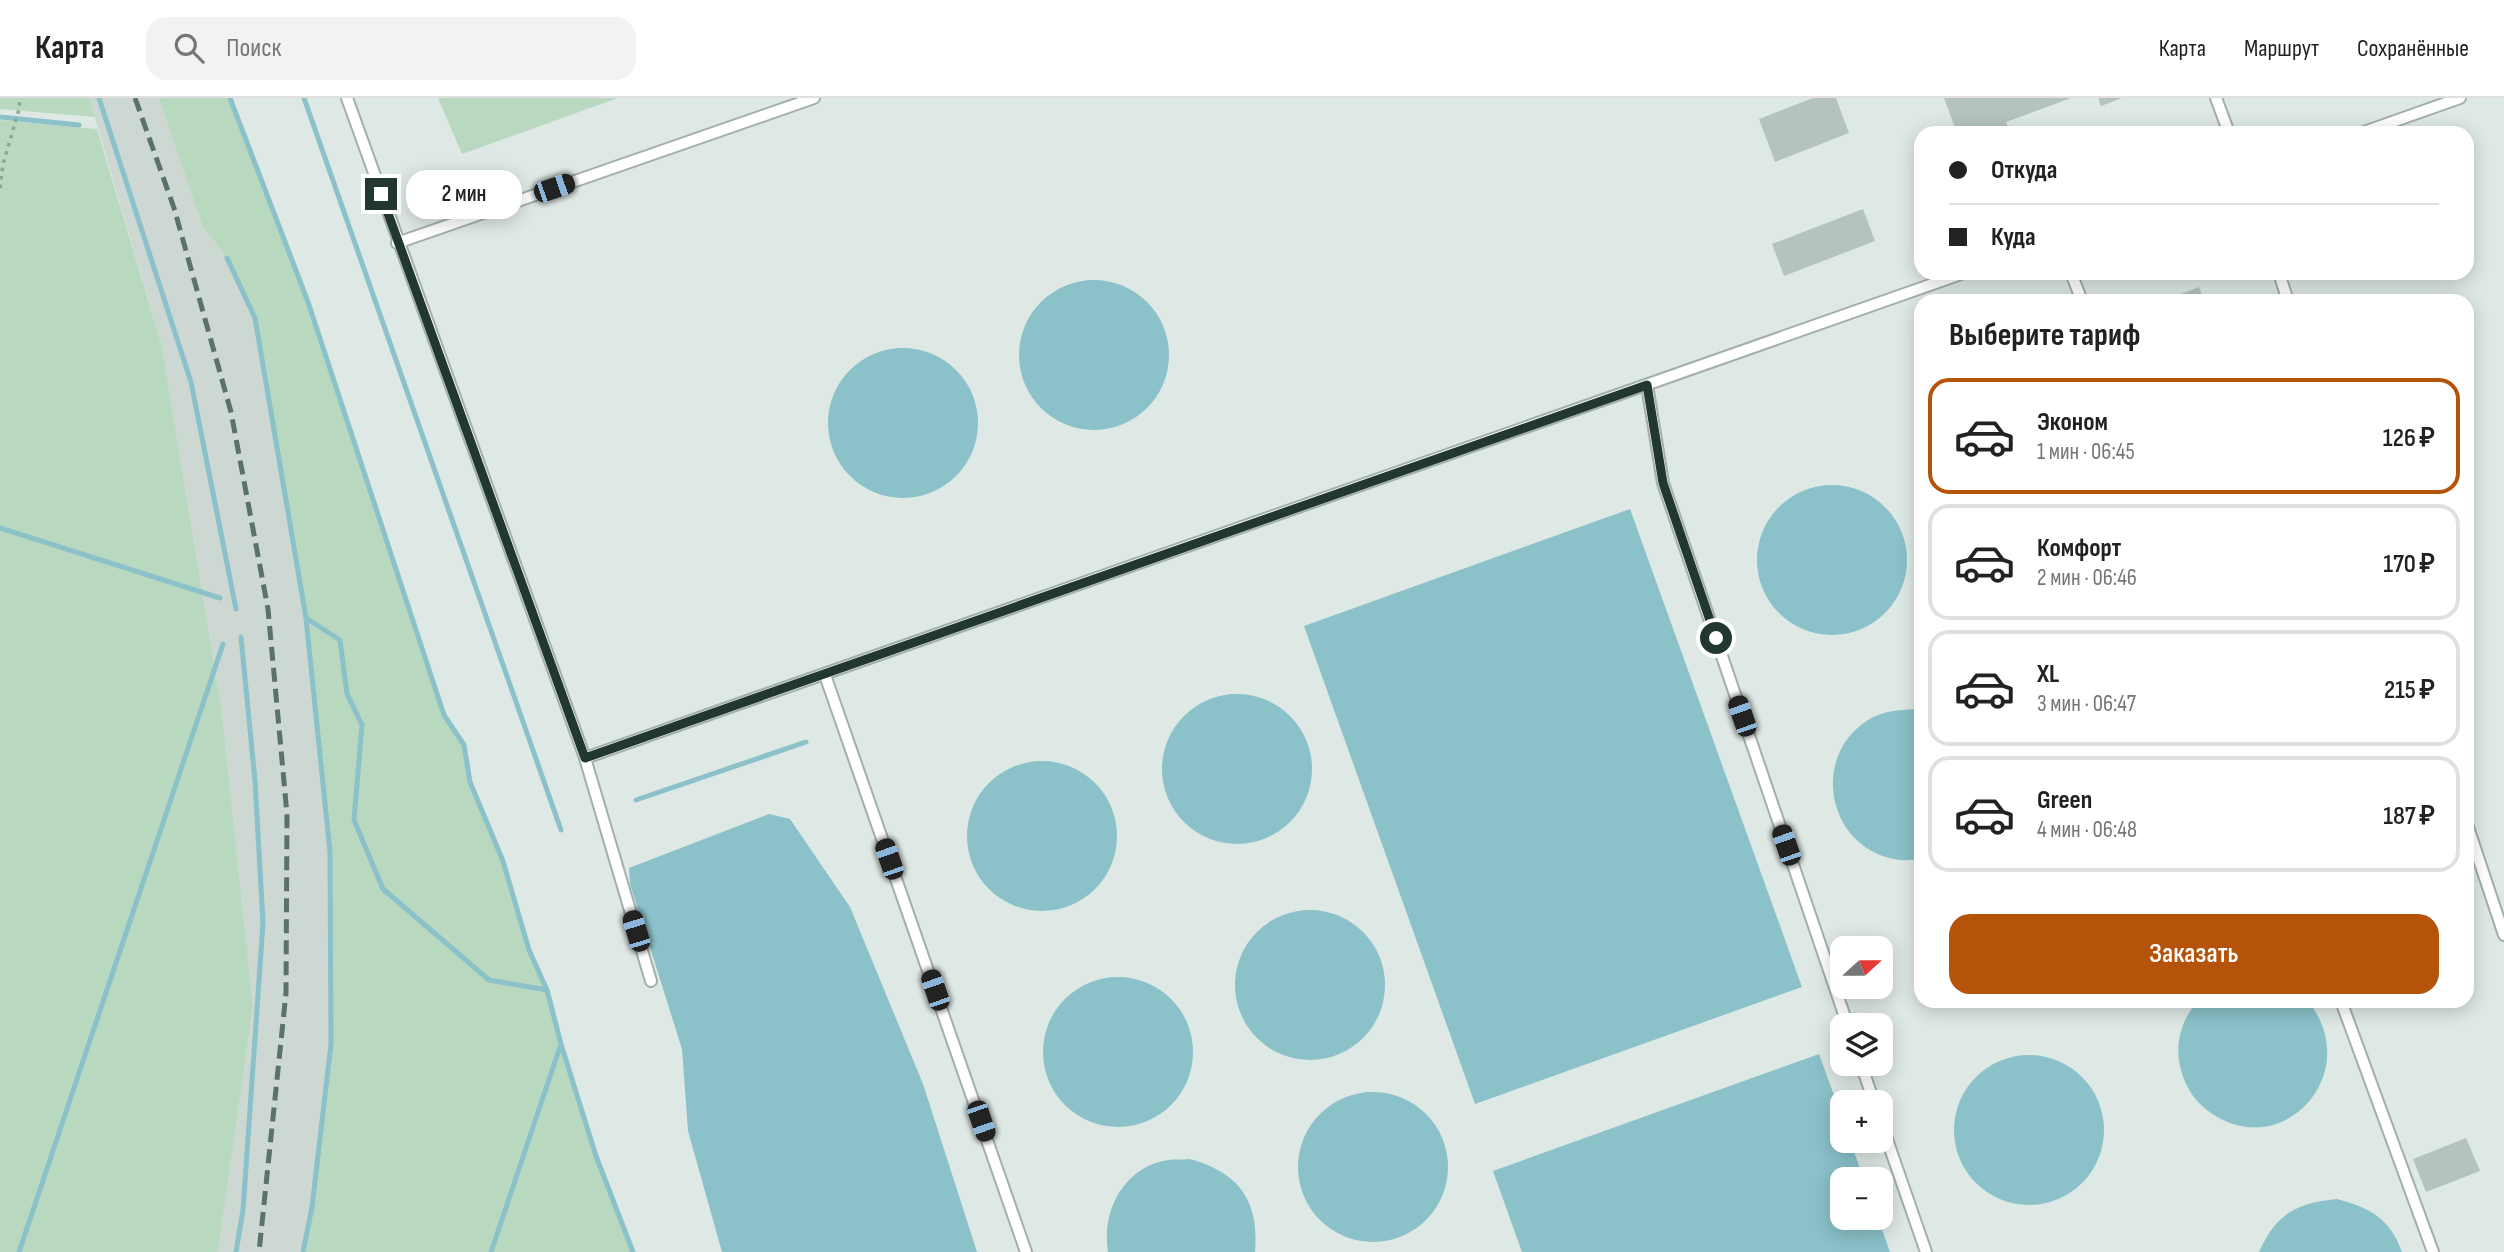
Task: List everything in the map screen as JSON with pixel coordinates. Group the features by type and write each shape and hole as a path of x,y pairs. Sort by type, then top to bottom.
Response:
{"lane":[{"path":"347,98 397,243 585,758 651,981"},
{"path":"397,243 814,98"},
{"path":"2216,98 2226,126"},
{"path":"2381,126 2460,98"},
{"path":"585,758 1944,280"},
{"path":"1647,385 1663,483 1844,1013"},
{"path":"825,675 1027,1252"},
{"path":"2474,845 2504,935"},
{"path":"2344,1008 2434,1252"},
{"path":"1892,1153 1926,1252"}],"path":[{"path":"0,188 2,164 20,106 18,98"}],"shaded area":[{"path":"89,98 159,98 202,225 227,258 255,318 306,618 330,852 331,1044 312,1207 303,1252 218,1252 253,1007 222,713 162,347"}],"green space":[{"path":"0,98 89,98 95,117 0,109"},
{"path":"159,98 230,98 308,302 444,715 464,745 470,782 503,861 529,950 547,990 596,1156 633,1252 303,1252 312,1207 331,1044 330,852 306,618 255,318 227,258 202,225"},
{"path":"438,98 618,98 462,154"},
{"path":"0,120 97,129 162,347 222,713 253,1007 218,1252 0,1252"}],"water":[{"path":"1094,280 1123,286 1147,302 1163,326 1169,355 1163,384 1147,408 1123,424 1094,430 1065,424 1041,408 1025,384 1019,355 1025,326 1041,302 1065,286"},
{"path":"903,348 932,354 956,370 972,394 978,423 972,452 956,476 932,492 903,498 874,492 850,476 834,452 828,423 834,394 850,370 874,354"},
{"path":"1832,485 1861,491 1885,507 1901,531 1907,560 1901,589 1885,613 1861,629 1832,635 1803,629 1779,613 1763,589 1757,560 1763,531 1779,507 1803,491"},
{"path":"1630,509 1802,987 1475,1104 1304,626"},
{"path":"1237,694 1266,700 1290,716 1306,740 1312,769 1306,798 1290,822 1266,838 1237,844 1208,838 1184,822 1168,798 1162,769 1168,740 1184,716 1208,700"},
{"path":"1914,709 1914,859 1903,860 1876,853 1857,840 1843,822 1835,801 1833,779 1838,757 1849,737 1873,717"},
{"path":"1042,761 1071,767 1095,783 1111,807 1117,836 1111,865 1095,889 1071,905 1042,911 1013,905 989,889 973,865 967,836 973,807 989,783 1013,767"},
{"path":"769,814 790,819 850,907 923,1084 977,1252 722,1252 688,1131 682,1049 630,884 629,868"},
{"path":"1310,910 1339,916 1363,932 1379,956 1385,985 1379,1014 1363,1038 1339,1054 1310,1060 1281,1054 1257,1038 1241,1014 1235,985 1241,956 1257,932 1281,916"},
{"path":"1118,977 1147,983 1171,999 1187,1023 1193,1052 1187,1081 1171,1105 1147,1121 1118,1127 1089,1121 1065,1105 1049,1081 1043,1052 1049,1023 1065,999 1089,983"},
{"path":"2192,1008 2312,1008 2323,1028 2327,1055 2322,1081 2308,1102 2289,1118 2265,1127 2238,1125 2211,1113 2192,1094 2181,1070 2178,1052 2180,1033"},
{"path":"1819,1054 1832,1090 1830,1153 1854,1153 1860,1167 1830,1167 1830,1230 1882,1230 1890,1252 1522,1252 1493,1171"},
{"path":"2029,1055 2058,1061 2082,1077 2098,1101 2104,1130 2098,1159 2082,1183 2058,1199 2029,1205 2000,1199 1976,1183 1960,1159 1954,1130 1960,1101 1976,1077 2000,1061"},
{"path":"1373,1092 1402,1098 1426,1114 1442,1138 1448,1167 1442,1196 1426,1220 1402,1236 1373,1242 1344,1236 1320,1220 1304,1196 1298,1167 1304,1138 1320,1114 1344,1098"},
{"path":"1190,1159 1222,1172 1243,1192 1254,1218 1255,1252 1108,1252 1108,1221 1119,1193 1128,1181 1153,1164"},
{"path":"2337,1199 2359,1206 2377,1216 2391,1231 2402,1252 2259,1252 2273,1228 2289,1213 2310,1204"}],"building":[{"path":"1813,98 1836,98 1849,133 1775,162 1759,119"},
{"path":"1944,98 2071,98 2006,122 2007,126 1954,126"},
{"path":"2098,98 2122,98 2101,106"},
{"path":"1863,209 1875,241 1784,276 1772,244"},
{"path":"2199,287 2202,294 2180,294"},
{"path":"2466,1138 2480,1171 2426,1192 2413,1159"}],"waterway":[{"path":"99,98 191,382 236,609"},
{"path":"230,98 308,302 444,715 464,745 470,782 503,861 529,950 547,990 596,1156 633,1252"},
{"path":"304,98 561,830"},
{"path":"0,117 79,125"},
{"path":"227,258 255,318 306,618 330,852 331,1044 312,1207 303,1252"},
{"path":"0,528 220,598"},
{"path":"306,618 340,640 347,694 362,725 354,820 383,889 489,980 547,990"},
{"path":"236,1252 243,1210 263,923 255,781 241,637"},
{"path":"19,1252 223,644"},
{"path":"636,800 806,742"},
{"path":"491,1252 561,1044"}],"railway":[{"path":"135,98 174,208 231,412 268,609 287,814 286,993 259,1252"}],"route":[{"path":"381,194 585,758 1647,385 1663,483 1716,638"}]}
